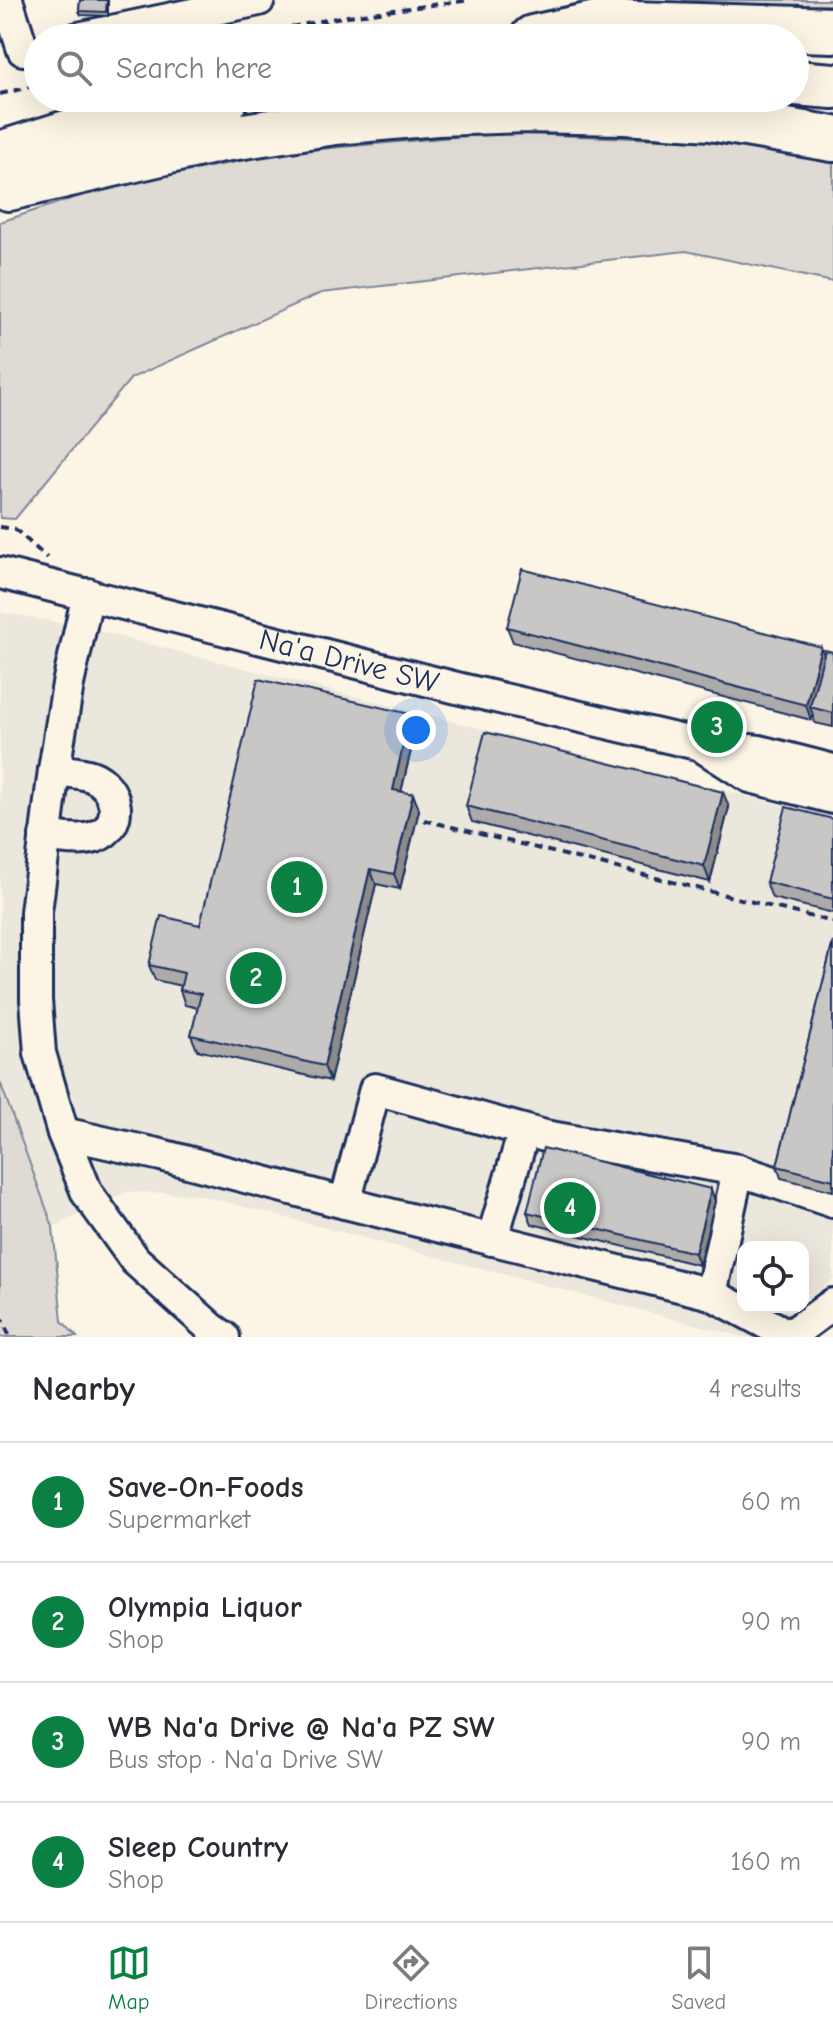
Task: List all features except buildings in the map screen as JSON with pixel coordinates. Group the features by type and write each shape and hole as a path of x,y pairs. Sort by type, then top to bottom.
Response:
{"highway":[{"path":"596,24 634,24"},
{"path":"809,29 833,30"},
{"path":"809,56 833,58"},
{"path":"809,84 833,86"},
{"path":"3,178 92,125 157,112"},
{"path":"3,178 214,128 308,112"},
{"path":"3,178 320,124 467,112"},
{"path":"625,112 711,118 833,139"}],"street":[{"path":"7,0 20,51"},
{"path":"145,24 259,0"},
{"name":"Na'a Drive SW","path":"0,573 461,689 701,745 759,751 833,770"},
{"path":"88,594 68,684 36,912 36,1000 40,1053 63,1133 87,1193 135,1260 224,1337"},
{"name":"Na'a Drive SW","path":"701,745 750,777 833,798"},
{"path":"45,836 76,840 95,837 114,821 116,809 114,798 106,786 91,776 54,770"},
{"path":"345,1203 375,1089 524,1131 738,1170 833,1202"},
{"path":"492,1240 524,1131"},
{"path":"63,1133 711,1294 789,1336 833,1304"},
{"path":"711,1294 738,1170"}],"path":[{"path":"306,24 470,0"},
{"path":"0,94 24,88"},
{"path":"0,527 15,529"},
{"path":"424,820 833,922"},
{"path":"0,1315 10,1337"}],"shaded area":[{"path":"683,0 833,0 833,5 683,6"},
{"path":"499,133 711,141 833,162 833,282 686,251 321,293 131,378 15,519 0,518 0,222 104,188 286,152"},
{"path":"0,612 82,627 833,818 833,1279 809,1297 809,1241 737,1241 737,1313 788,1313 756,1337 743,1337 195,1194 126,1192 53,1227 0,1082"},
{"path":"0,1082 53,1227 62,1321 77,1337 0,1337"}],"place":[{"name":"WB Na'a Drive @ Na'a PZ SW","path":"717,727"},
{"name":"Save-On-Foods","path":"297,887"},
{"name":"Olympia Liquor","path":"256,978"},
{"name":"Sleep Country","path":"570,1208"}]}
